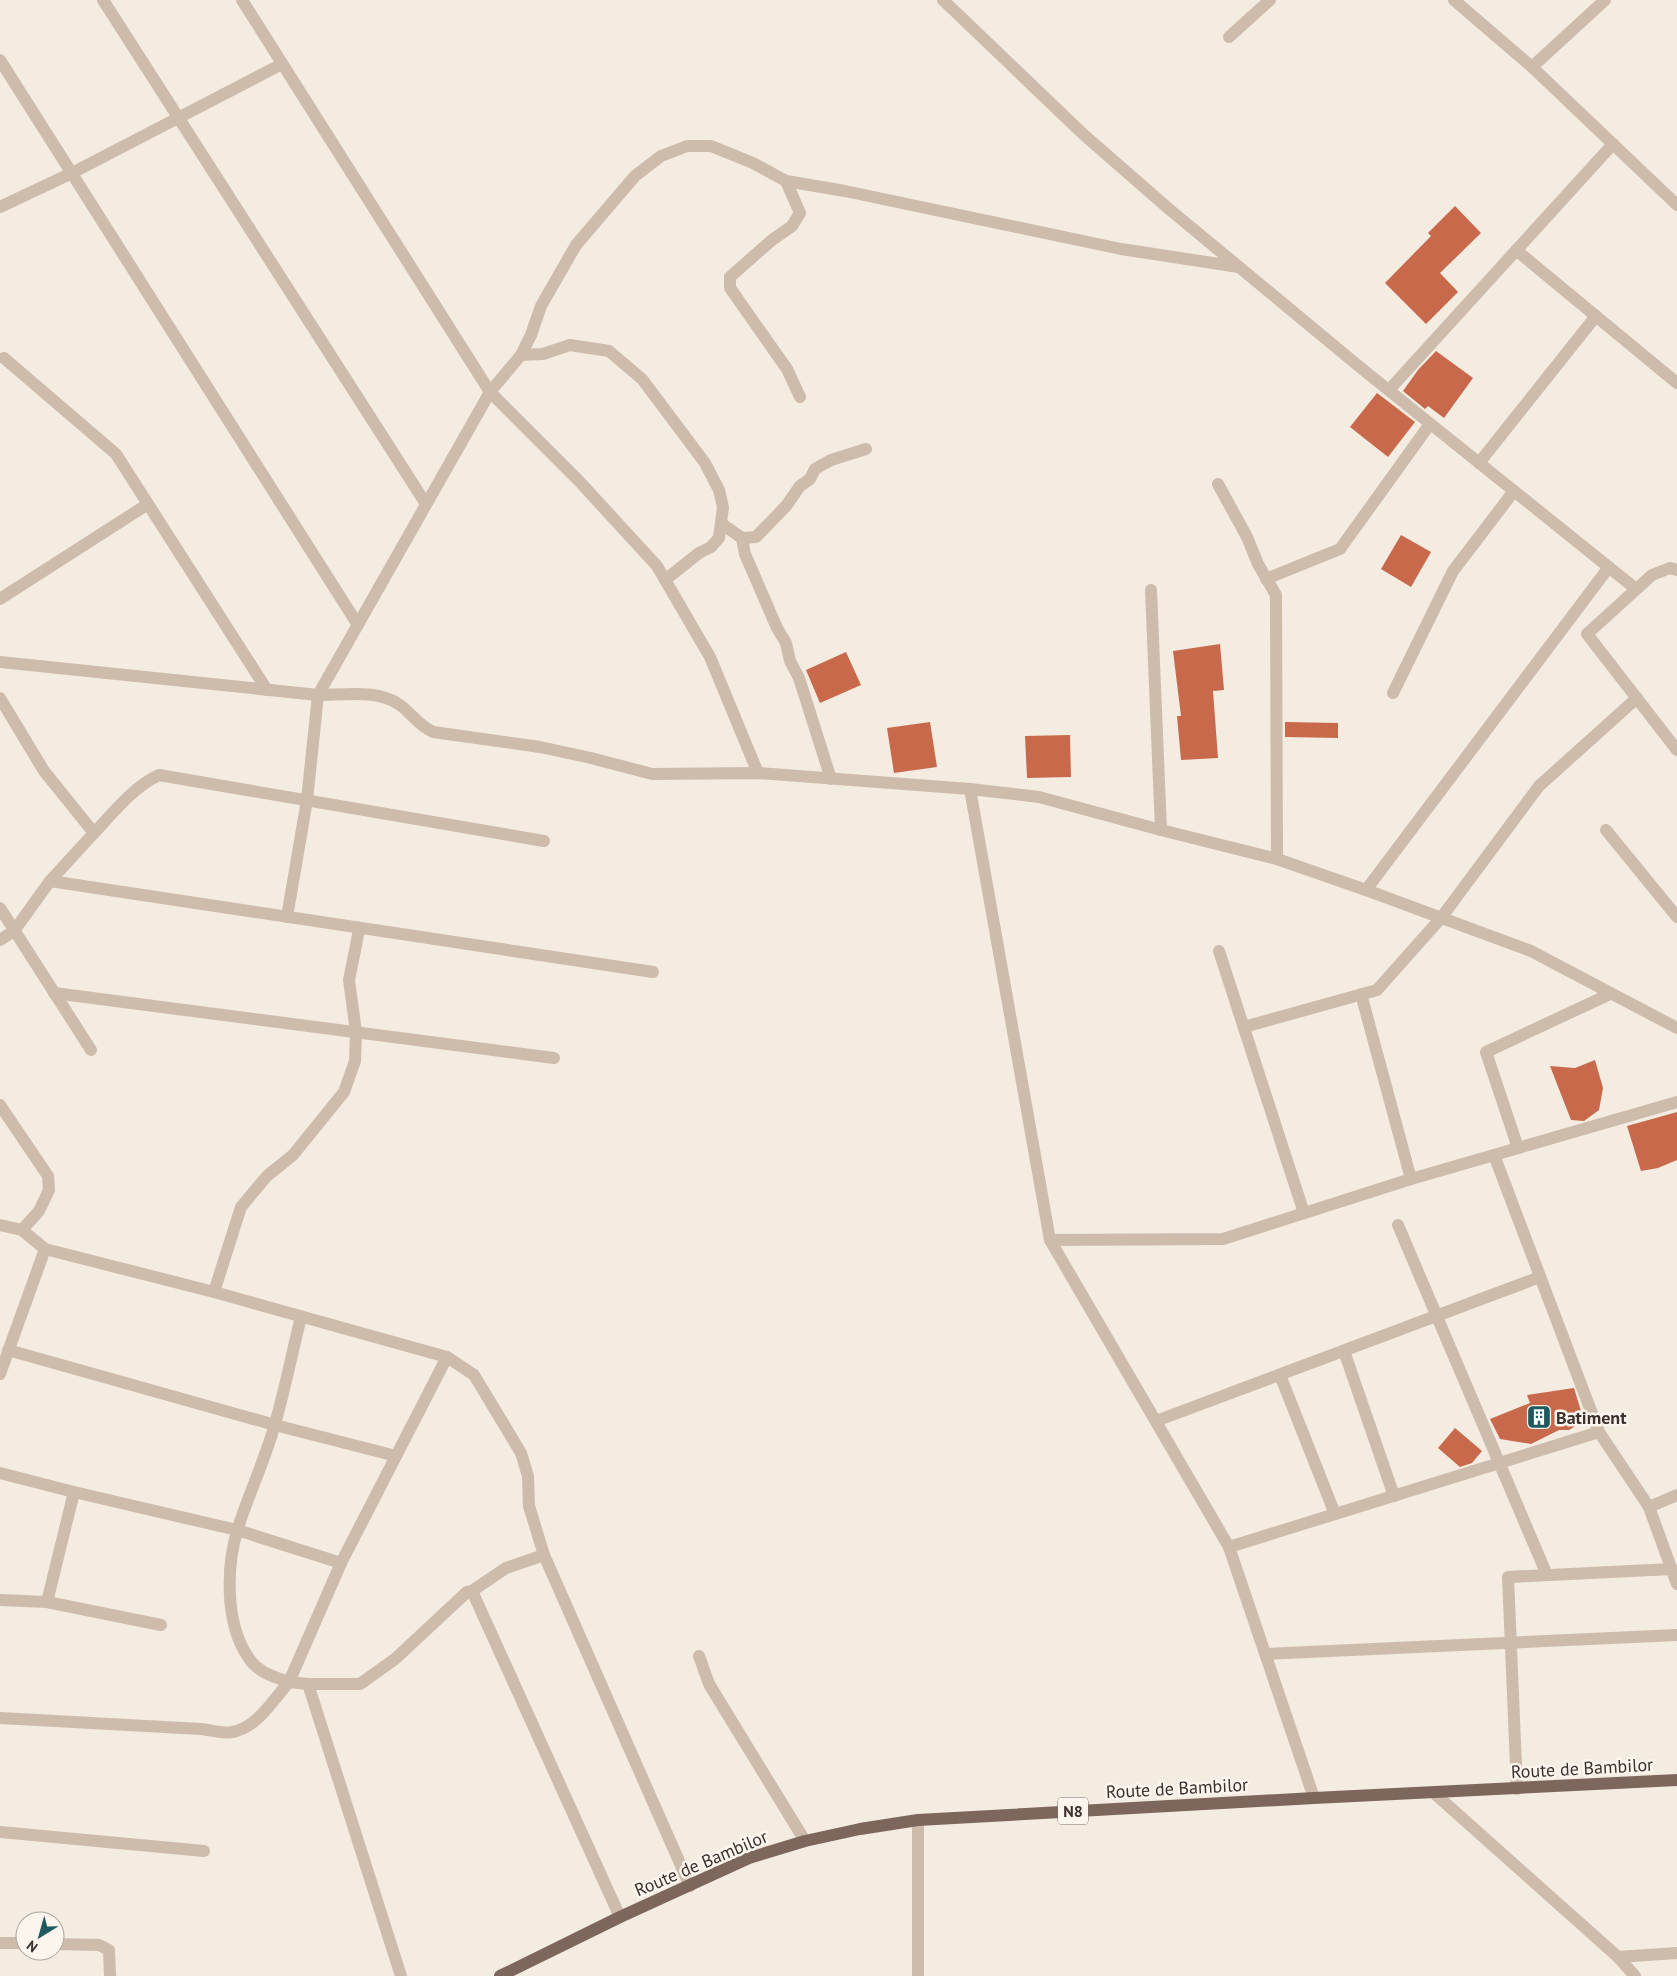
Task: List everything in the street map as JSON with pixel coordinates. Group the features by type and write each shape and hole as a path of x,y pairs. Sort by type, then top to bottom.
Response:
{"main road":[{"name":"Route de Bambilor","path":"500,1976 620,1917 749,1858 805,1841 860,1829 918,1820 1677,1780"}],"street":[{"path":"103,0 426,504"},
{"path":"242,0 490,392 579,481 657,566 710,657 758,773"},
{"path":"1229,37 1270,0"},
{"path":"1454,0 1532,67 1677,205"},
{"path":"1532,67 1606,0"},
{"path":"950,3 1083,134 1239,267 1430,424 1636,589"},
{"path":"0,60 358,625"},
{"path":"0,207 72,173 282,64"},
{"path":"1389,390 1613,144"},
{"path":"286,917 307,800 318,695 490,392 521,355 541,306 576,244 635,176 661,156 687,146 711,146 753,163 786,181 845,191 1121,250 1239,267"},
{"path":"786,181 800,213 792,226 772,240 730,277 730,288 787,369 800,397"},
{"path":"1516,250 1677,383"},
{"path":"1480,464 1596,316"},
{"path":"521,355 544,354 570,345 609,351 627,364 642,380 705,463 719,490 723,507 719,538 711,548 699,553 665,580"},
{"path":"4,358 116,454 267,690"},
{"path":"1266,579 1340,549 1430,424"},
{"path":"722,524 742,538 756,538 786,506 800,486 810,479 815,469 832,460 866,449"},
{"path":"1218,484 1247,537 1258,564 1276,594 1277,858"},
{"path":"1393,693 1453,572 1514,491"},
{"path":"0,599 148,504"},
{"path":"742,538 745,554 777,628 786,644 790,661 799,678 831,779"},
{"path":"1366,890 1609,567"},
{"path":"1677,570 1670,568 1652,575 1587,634 1677,750"},
{"path":"1151,590 1161,830"},
{"path":"0,662 318,695 387,698 400,705 422,727 433,732 540,747 652,774 758,773 970,789 1039,797 1161,830 1277,858 1366,890 1531,951 1677,1028"},
{"path":"0,698 44,771 94,833"},
{"path":"1244,1027 1377,990 1441,918 1538,786 1637,698"},
{"path":"0,940 14,931 50,882 94,833 138,788 158,775 544,841"},
{"path":"970,789 1050,1240 1230,1547 1314,1798"},
{"path":"1606,830 1677,917"},
{"path":"50,882 286,917 359,930 654,972"},
{"path":"0,908 91,1050"},
{"path":"214,1292 241,1207 267,1176 293,1155 344,1092 355,1061 356,1032 349,980 359,930"},
{"path":"1219,951 1304,1213"},
{"path":"54,992 554,1058"},
{"path":"1361,994 1411,1179"},
{"path":"1518,1148 1486,1052 1610,994"},
{"path":"1050,1240 1223,1239 1411,1179 1677,1102"},
{"path":"0,1105 48,1176 49,1190 39,1211 22,1230"},
{"path":"1494,1155 1599,1432 1649,1507 1672,1560 1677,1584"},
{"path":"0,1225 22,1230 45,1249 214,1292 447,1357 474,1375 521,1453 528,1476 529,1506 544,1555 690,1886"},
{"path":"1398,1226 1546,1575"},
{"path":"0,1374 45,1249"},
{"path":"1156,1421 1540,1277"},
{"path":"301,1317 275,1425 237,1530 231,1566 230,1602 236,1631 248,1658 266,1674 289,1682 360,1684 395,1659 467,1592 472,1591 506,1568 544,1555"},
{"path":"8,1350 275,1425 396,1456"},
{"path":"1344,1351 1394,1496"},
{"path":"0,1718 201,1729 230,1733 243,1730 252,1725 289,1682 342,1564 447,1357"},
{"path":"1280,1375 1335,1514"},
{"path":"1230,1547 1599,1432"},
{"path":"0,1473 237,1530 342,1564"},
{"path":"47,1602 74,1492"},
{"path":"1649,1507 1677,1495"},
{"path":"1517,1789 1508,1577 1546,1575 1672,1560"},
{"path":"472,1591 620,1917"},
{"path":"0,1600 47,1602 161,1625"},
{"path":"1266,1654 1677,1635"},
{"path":"699,1656 709,1684 805,1841"},
{"path":"308,1684 401,1976"},
{"path":"1434,1793 1618,1957 1635,1976"},
{"path":"918,1820 918,1976"},
{"path":"0,1832 204,1851"},
{"path":"0,1942 15,1943"},
{"path":"65,1944 99,1945 109,1950 110,1976"},
{"path":"1618,1957 1677,1953"}],"building":[{"path":"1455,206 1481,233 1440,273 1458,292 1426,324 1385,283 1431,236 1428,233"},
{"path":"1436,351 1473,378 1444,418 1428,406 1425,409 1403,391 1418,370"},
{"path":"1377,393 1415,422 1388,457 1350,427"},
{"path":"1401,535 1431,552 1411,587 1381,569"},
{"path":"1220,644 1224,690 1213,691 1218,758 1181,760 1177,716 1181,716 1173,651"},
{"path":"846,652 861,685 820,703 806,670"},
{"path":"930,722 937,767 894,773 887,728"},
{"path":"1285,722 1338,723 1338,738 1285,737"},
{"path":"1070,735 1071,777 1027,778 1025,736"},
{"path":"1595,1060 1603,1088 1599,1110 1584,1121 1571,1120 1550,1066 1575,1068"},
{"path":"1677,1112 1677,1160 1658,1168 1641,1171 1627,1126"},
{"name":"Batiment","path":"1574,1388 1584,1421 1569,1430 1559,1430 1531,1444 1500,1439 1490,1419 1530,1403 1527,1395"},
{"path":"1455,1428 1482,1451 1472,1463 1460,1467 1438,1448"}],"place":[{"name":"Batiment","path":"1539,1417"}]}
